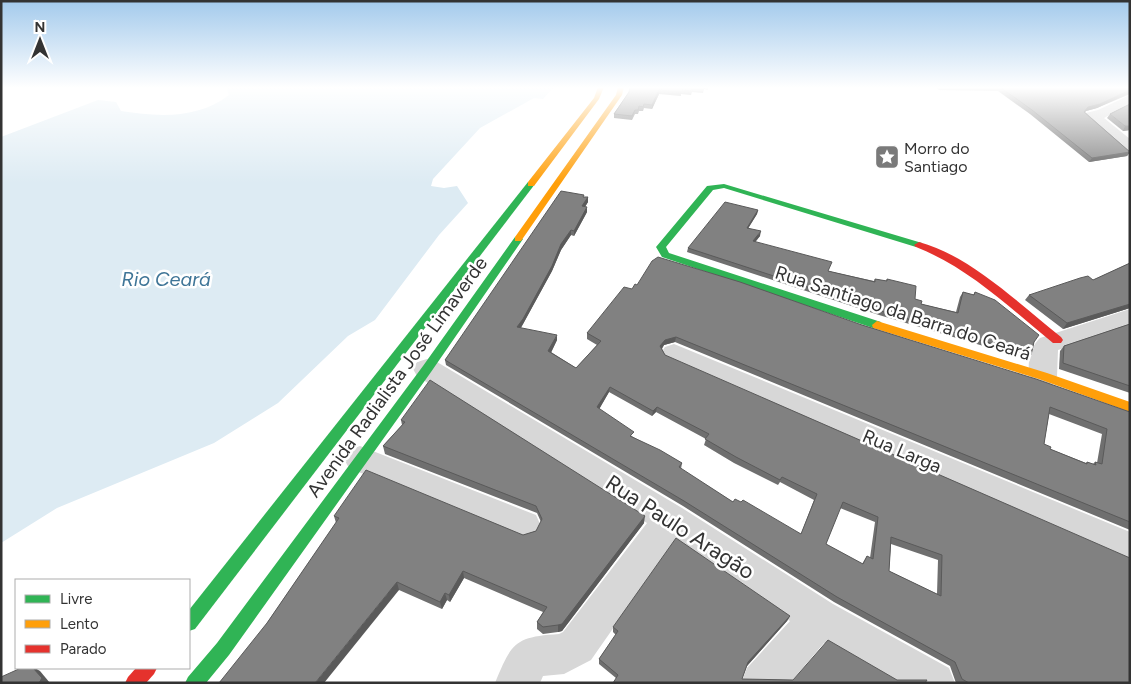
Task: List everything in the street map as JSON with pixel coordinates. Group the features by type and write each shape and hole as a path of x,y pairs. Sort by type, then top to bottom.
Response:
{"main road":[{"name":"Avenida Radialista José Limaverde","path":"190,622 581,119"},
{"name":"Avenida Radialista José Limaverde","path":"194,683 223,649 427,369 602,119"},
{"name":"Rua Santiago da Barra do Ceará","path":"1057,340 959,263 946,255 724,186 710,188 661,247 665,255 757,284 869,323 1044,376 1130,407"},
{"path":"524,192 547,197"},
{"path":"509,211 534,216"},
{"path":"134,683 147,669"}],"street":[{"path":"1095,119 1130,148"},
{"path":"1044,376 1044,349 1057,340 1130,317"},
{"name":"Rua Larga","path":"674,353 1130,549"},
{"name":"Rua Paulo Aragão","path":"427,369 670,519 819,618 934,683"},
{"path":"360,459 524,526"},
{"path":"516,683 532,656 564,654 577,646 670,519"},
{"path":"762,683 819,618"}],"water":[{"name":"Rio Ceará","path":"48,119 496,119 480,128 433,179 431,186 444,188 457,186 468,203 439,235 375,320 348,336 278,403 214,443 57,508 1,543 1,137"}],"building":[{"path":"1043,119 1092,119 1130,152 1092,158"},
{"path":"1116,119 1130,119 1130,126 1125,126"},
{"path":"561,191 588,197 582,206 587,207 574,231 571,230 561,244 552,266 517,327 557,335 548,351 576,368 601,341 587,333 624,287 632,289 635,284 637,285 652,261 658,257 740,282 862,325 1036,379 1130,412 1130,522 676,337 665,340 660,346 665,355 1130,558 1130,683 969,683 962,679 955,662 837,597 684,501 445,360","holes":["610,387 653,411 657,407 709,434 705,439 780,480 782,477 817,494 801,534 743,500 741,502 735,499 733,502 679,467 682,463 630,436 634,432 597,407","1050,407 1107,429 1102,464 1095,462 1096,465 1087,462 1087,464 1050,449 1051,447 1044,444","843,502 878,517 873,559 867,556 863,564 826,544","891,537 942,555 941,596 889,571"]},
{"path":"725,202 758,210 747,228 761,231 753,241 832,262 828,271 875,282 875,279 887,281 887,279 916,286 915,299 922,301 921,304 958,313 963,292 974,295 975,292 995,300 1039,335 1034,342 1031,355 881,311 688,248"},
{"path":"1130,263 1130,304 1067,323 1029,295 1088,276 1093,280"},
{"path":"1130,324 1130,386 1063,363 1064,346"},
{"path":"430,380 645,516 562,624 543,627 537,622 547,607 463,571 449,595 445,593 440,602 397,582 315,683 219,683 267,623 339,518 334,516 366,470 523,535 536,531 542,519 536,506 383,446 405,422 401,420"},
{"path":"676,538 790,616 748,662 742,679 793,680 828,640 897,680 927,680 925,683 613,683 618,675 599,659 618,631 613,627"},
{"path":"19,669 34,669 42,678 39,683 1,683 1,677"}],"traffic: fast":[{"path":"190,622 531,184"},
{"path":"877,325 665,255 661,247 710,188 724,186 919,245"},
{"path":"194,683 223,649 427,369 518,239"}],"traffic: slow":[{"path":"531,184 581,119"},
{"path":"518,239 602,119"},
{"path":"877,325 1043,376 1130,407"}],"traffic: jam":[{"path":"919,245 937,252 973,273 1057,340"},
{"path":"134,683 147,669"}],"place":[{"name":"Morro do Santiago","path":"887,157"}]}
